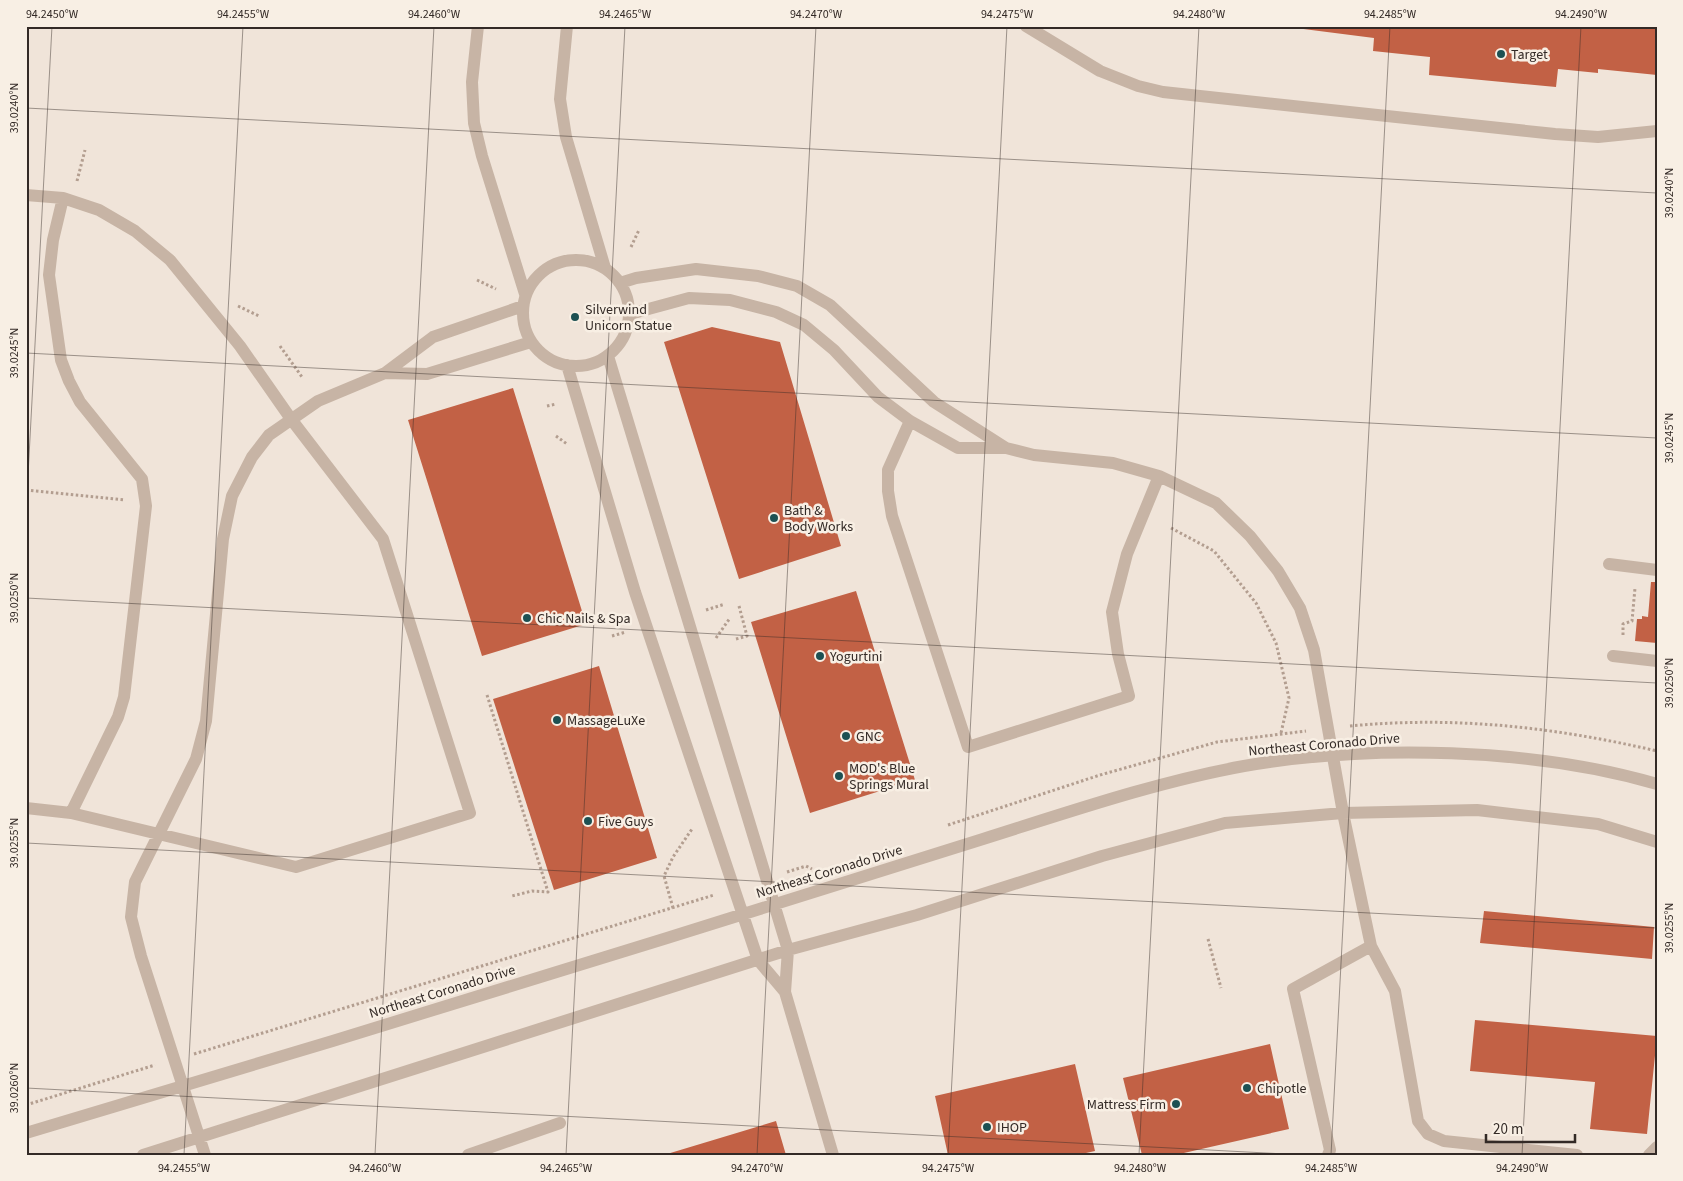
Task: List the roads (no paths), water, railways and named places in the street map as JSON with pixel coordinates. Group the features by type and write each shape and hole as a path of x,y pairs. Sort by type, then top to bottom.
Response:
{"street":[{"path":"205,1155 202,1138 141,956 131,917 135,882 196,758 206,721 223,539 232,496 252,457 269,435 291,418 318,401 384,373 433,337 524,300 538,275 550,266 565,260 580,260 605,268 620,283 627,297 630,314 627,330 619,344 608,356 588,364 566,365 553,361 540,353 525,331 524,300 474,123 472,82 478,26"},
{"path":"567,26 560,99 566,137 605,268"},
{"path":"1026,26 1100,71 1138,86 1163,92 1555,134 1598,137 1657,131"},
{"path":"26,195 63,198 99,210 135,231 170,260 240,346 291,418 383,540 470,813 296,867 71,813 26,808"},
{"path":"63,198 53,240 49,276 61,360 80,402 142,479 146,506 124,697 118,717 71,813"},
{"path":"620,283 636,278 696,269 758,276 797,286 830,305 934,402 1006,448"},
{"path":"630,314 689,298 730,300 776,312 804,325 834,350 878,397 910,421 958,448 1006,448 1034,455 1113,463 1159,476 1216,503 1250,536 1278,571 1300,608 1314,650 1332,756 1371,946 1395,991 1418,1121 1428,1134 1444,1140 1577,1155"},
{"path":"384,373 427,374 531,342"},
{"path":"608,356 788,950 785,992 833,1155"},
{"path":"566,365 635,592 758,960 785,992"},
{"path":"910,421 888,470 888,491 892,516 968,747 1129,696 1118,654 1112,612 1127,554 1159,476"},
{"path":"1609,564 1657,570"},
{"path":"1613,656 1657,661"},
{"name":"Northeast Coronado Drive","path":"26,1133 743,914 1134,792 1245,766 1332,756 1404,752 1522,758 1636,778 1657,784"},
{"path":"143,1155 202,1138 788,950 916,915 1102,856 1225,823 1343,813 1477,810 1598,824 1657,842"},
{"path":"1328,1155 1330,1150 1293,989 1371,946"},
{"path":"468,1155 560,1123"},
{"path":"1649,1155 1657,1147"}],"place":[{"name":"Target","path":"1501,54"},
{"name":"Silverwind Unicorn Statue","path":"575,317"},
{"name":"Bath & Body Works","path":"774,518"},
{"name":"Chic Nails & Spa","path":"527,618"},
{"name":"Yogurtini","path":"820,656"},
{"name":"MassageLuXe","path":"557,720"},
{"name":"GNC","path":"846,736"},
{"name":"MOD's Blue Springs Mural","path":"839,776"},
{"name":"Five Guys","path":"588,821"},
{"name":"Chipotle","path":"1247,1088"},
{"name":"Mattress Firm","path":"1176,1104"},
{"name":"IHOP","path":"987,1127"}]}
